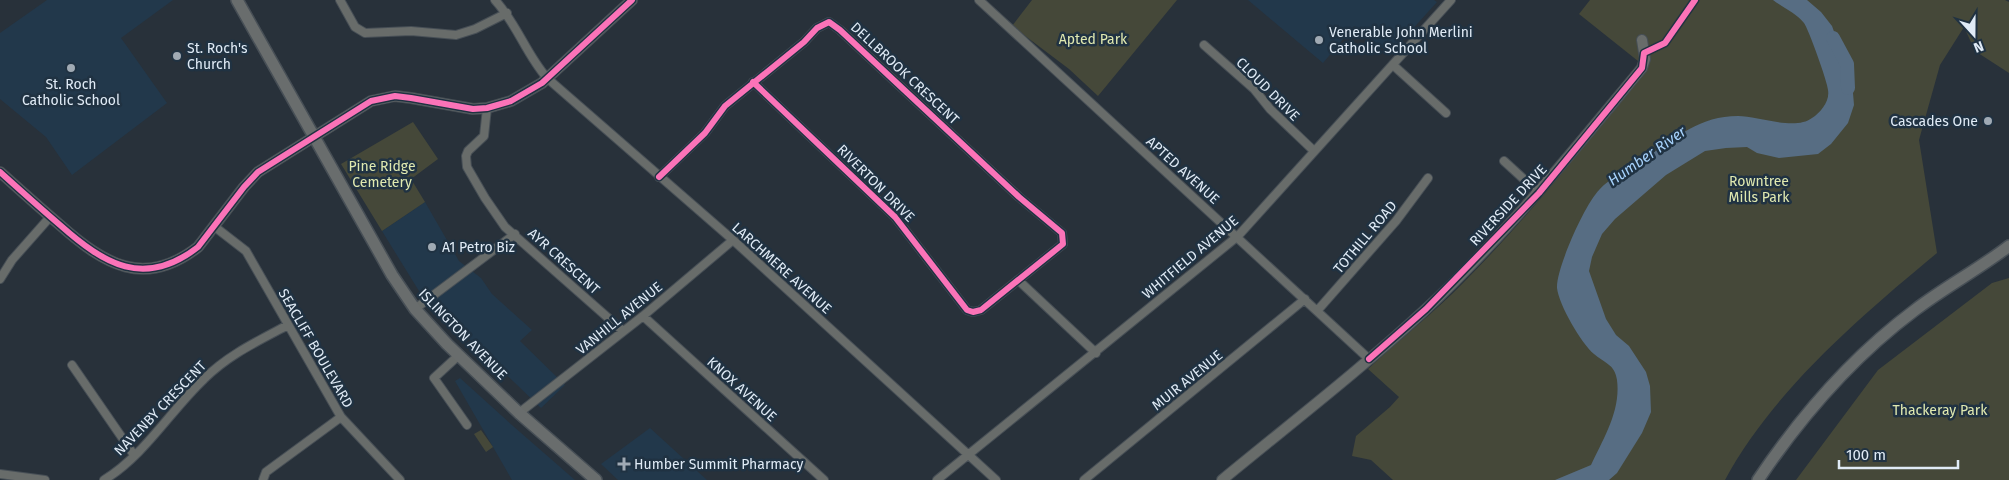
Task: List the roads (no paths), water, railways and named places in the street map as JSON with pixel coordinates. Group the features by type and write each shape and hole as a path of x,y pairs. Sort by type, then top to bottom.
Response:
{"main road":[{"name":"ISLINGTON AVENUE","path":"237,0 389,270 415,309 519,414 596,480"},
{"path":"1758,480 1794,429 1826,392 1868,350 1937,293 2007,249"}],"street":[{"path":"340,0 355,27 365,33 411,31 456,35 475,30 507,13"},
{"name":"LARCHMERE AVENUE","path":"495,0 507,13 539,70 547,78 733,240 996,480"},
{"path":"0,172 88,249 104,260 121,266 153,268 177,260 198,247 255,176 274,161 371,101 381,98 411,98 458,107 487,108 525,94 547,78 632,0"},
{"name":"APTED AVENUE","path":"979,0 1238,236 1369,359"},
{"name":"WHITFIELD AVENUE","path":"937,480 1238,236 1451,0"},
{"name":"DELLBROOK CRESCENT","path":"659,177 705,133 725,106 804,42 822,24 829,22 1020,197 1062,233 1064,240 1061,246 1018,280"},
{"name":"RIVERSIDE DRIVE","path":"1222,480 1369,359 1426,308 1538,192 1642,68 1644,59 1642,40"},
{"name":"CLOUD DRIVE","path":"1204,45 1254,89 1270,109 1314,151"},
{"path":"1393,65 1446,113"},
{"name":"RIVERTON DRIVE","path":"753,82 895,217 967,310 973,312 981,310 1018,280"},
{"path":"487,108 484,136 468,151 466,161 496,215 505,227 515,234"},
{"path":"1504,161 1538,192"},
{"name":"TOTHILL ROAD","path":"1318,310 1396,221 1428,178"},
{"path":"0,279 12,260 50,216"},
{"name":"SEACLIFF BOULEVARD","path":"215,227 246,251 341,417 400,480"},
{"name":"AYR CRESCENT","path":"415,309 515,234 623,331"},
{"name":"VANHILL AVENUE","path":"519,414 643,316 733,240"},
{"path":"1018,280 1096,353"},
{"name":"MUIR AVENUE","path":"1084,480 1305,299"},
{"name":"KNOX AVENUE","path":"643,316 824,480"},
{"name":"NAVENBY CRESCENT","path":"104,480 150,440 208,375 234,354 288,325"},
{"path":"459,355 434,378 467,425"},
{"path":"72,365 134,455"},
{"path":"263,480 266,472 341,417"},
{"path":"0,474 45,480"}],"waterway":[{"name":"Humber River","path":"1833,38 1847,64 1848,88"}],"place":[{"name":"Venerable John Merlini Catholic School","path":"1319,40"},
{"name":"St. Roch's Church","path":"177,56"},
{"name":"St. Roch Catholic School","path":"71,68"},
{"name":"Cascades One","path":"1988,121"},
{"name":"A1 Petro Biz","path":"432,247"},
{"name":"Humber Summit Pharmacy","path":"624,464"}],"park label":[{"name":"Apted Park","path":"1093,39"},
{"name":"Pine Ridge Cemetery","path":"382,174"},
{"name":"Rowntree Mills Park","path":"1759,190"},
{"name":"Thackeray Park","path":"1940,410"}]}
